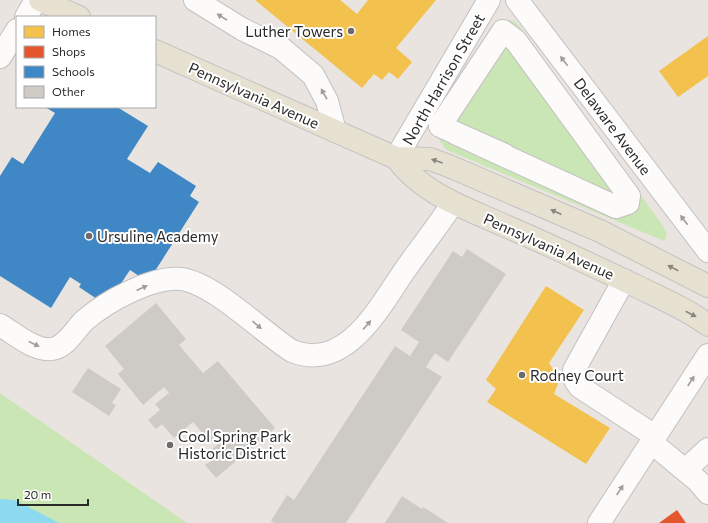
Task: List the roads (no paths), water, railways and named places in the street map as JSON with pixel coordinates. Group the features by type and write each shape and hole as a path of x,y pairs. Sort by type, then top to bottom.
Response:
{"main road":[{"path":"40,0 77,16"},
{"name":"Pennsylvania Avenue","path":"156,51 396,158 430,159 449,166 600,231 708,286"},
{"name":"Pennsylvania Avenue","path":"396,158 407,172 420,184 436,195 624,280 699,318 708,325"}],"street":[{"path":"27,16 36,0"},
{"path":"195,0 242,29 281,48 313,75 327,100 335,131"},
{"name":"North Harrison Street","path":"396,158 489,0"},
{"name":"Delaware Avenue","path":"518,0 708,251"},
{"path":"503,31 516,41 629,196 628,203 616,207 505,156 440,126 503,31"},
{"path":"0,57 16,32"},
{"path":"0,325 34,345 43,349 52,349 62,345 83,321 112,300 148,285 166,280 181,279 198,284 214,293 292,351 305,356 316,357 348,343 368,325 453,202"},
{"path":"624,280 574,370 575,380 580,387 653,439 698,481 708,493"},
{"path":"599,523 708,355"},
{"path":"685,470 708,449"}],"water":[{"path":"0,499 15,500 59,523 0,523"}],"place":[{"name":"Luther Towers","path":"351,31"},
{"name":"Ursuline Academy","path":"89,236"},
{"name":"Rodney Court","path":"522,375"},
{"name":"Cool Spring Park Historic District","path":"170,445"}]}
